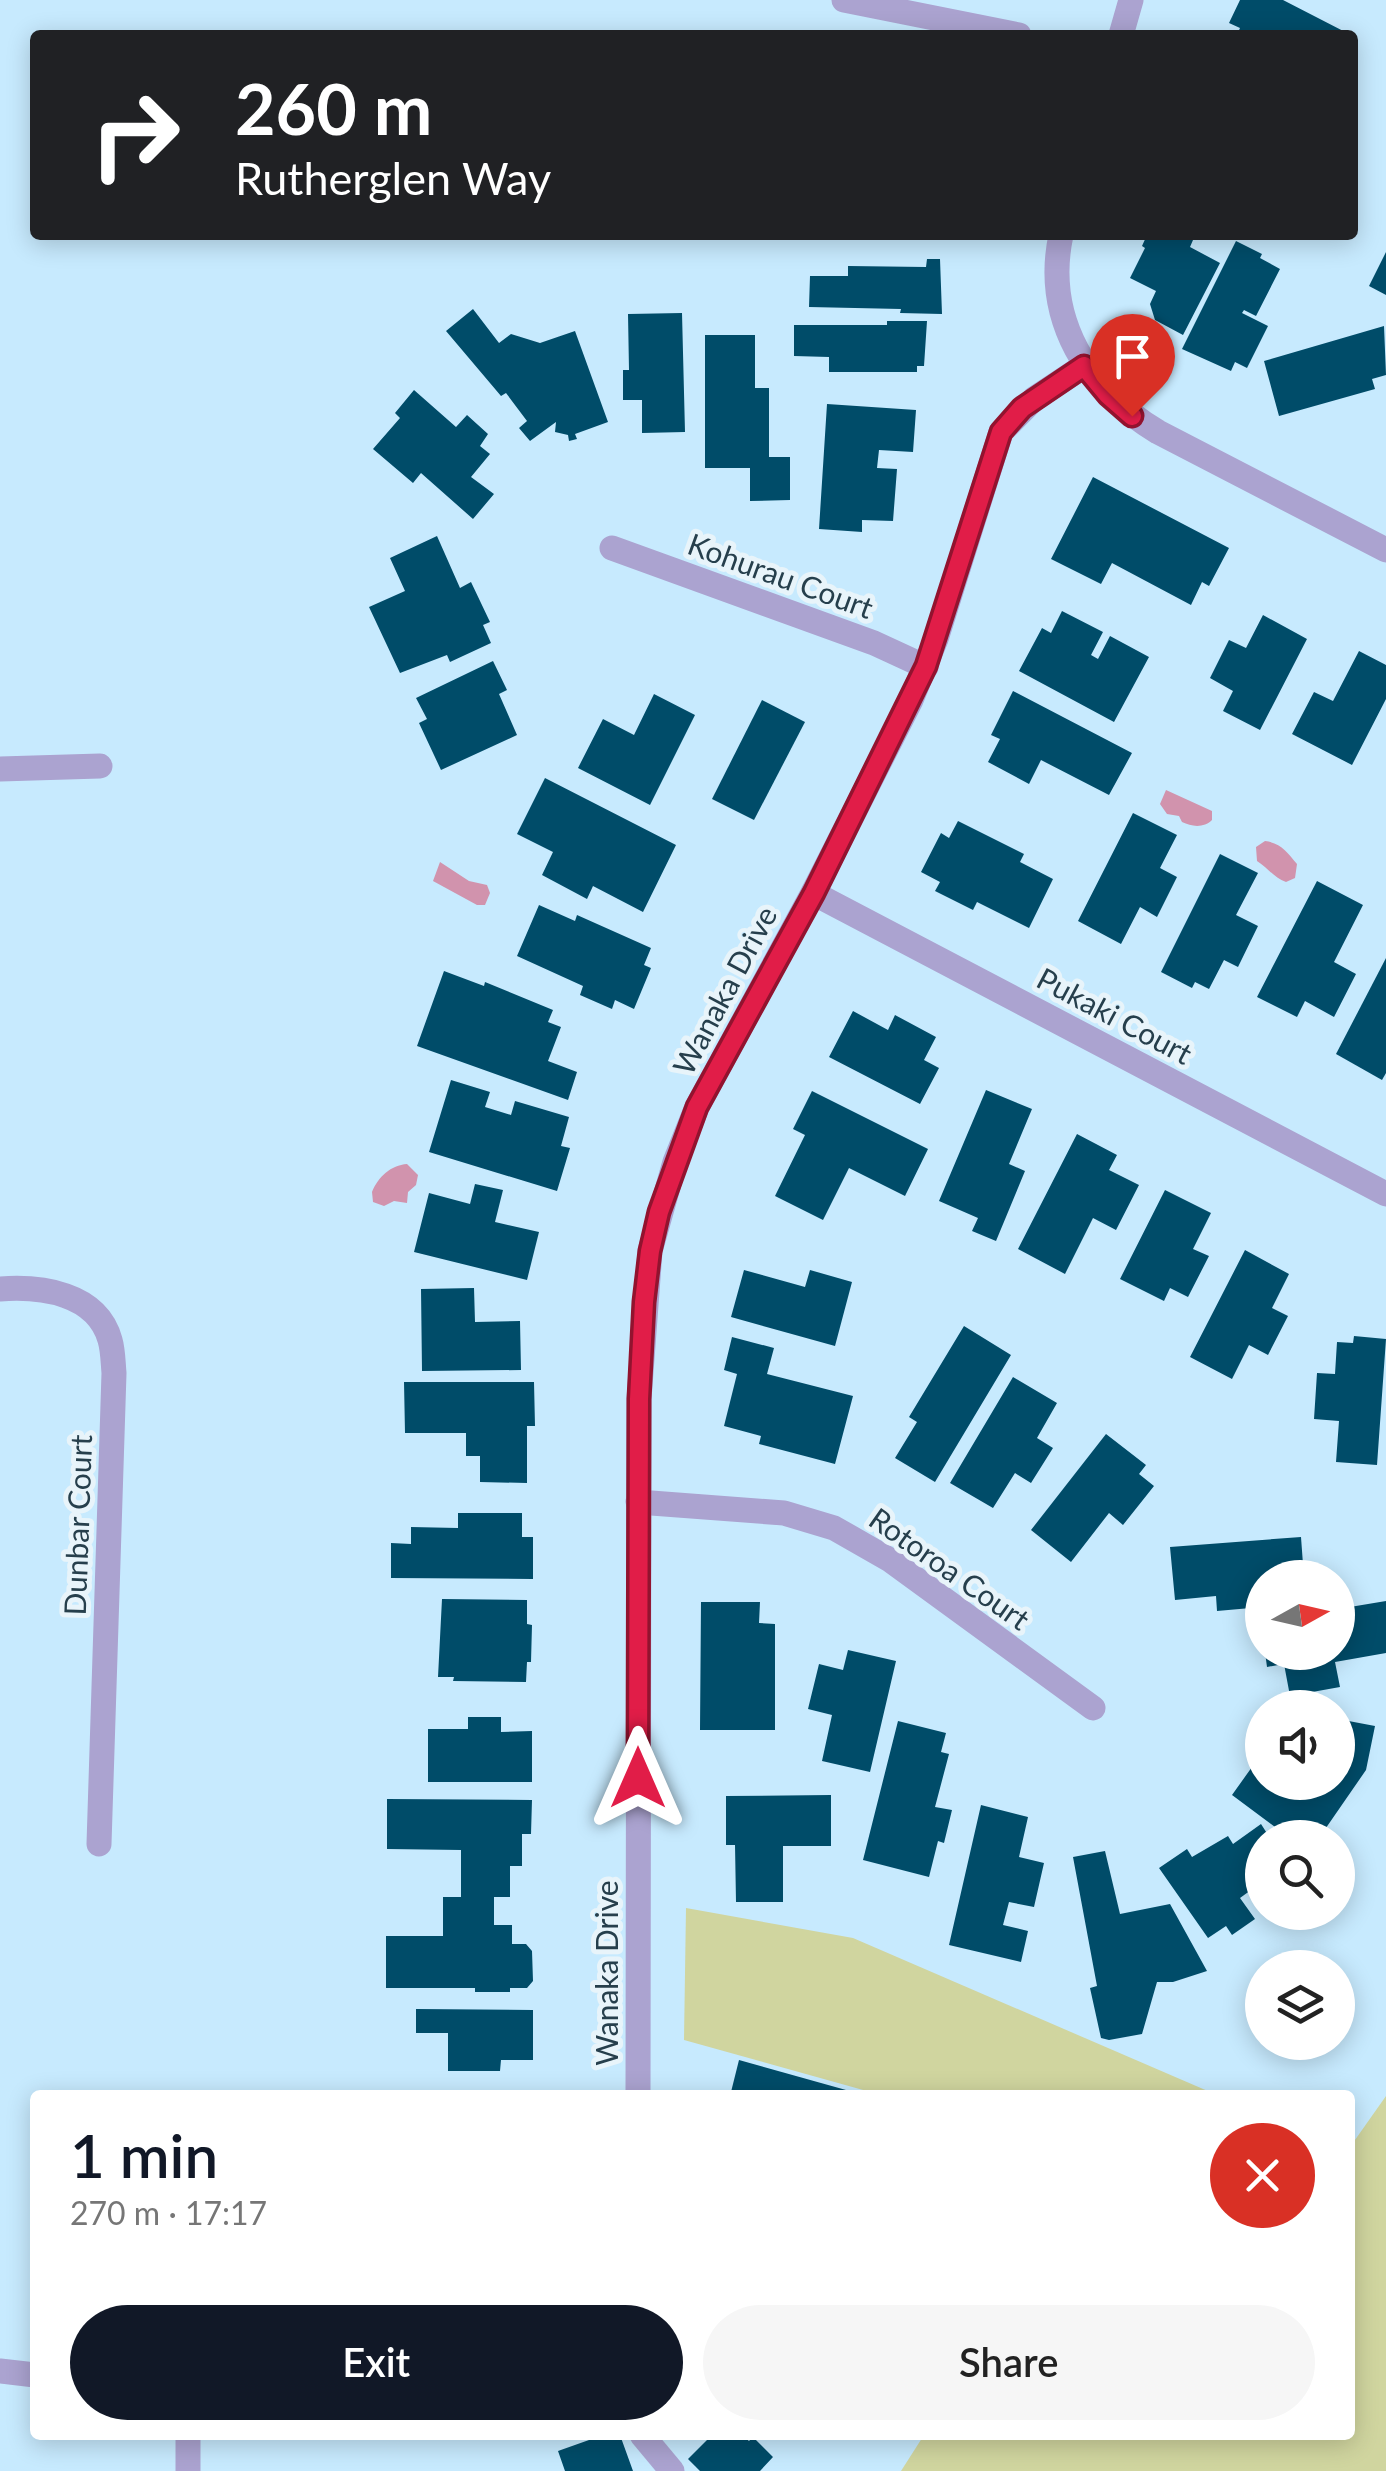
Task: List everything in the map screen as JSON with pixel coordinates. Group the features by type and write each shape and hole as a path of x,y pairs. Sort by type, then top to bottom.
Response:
{"street":[{"path":"844,0 994,30"},
{"path":"1123,30 1132,0"},
{"path":"1060,240 1056,271 1067,330 1084,366 1108,395 1132,416 1386,550"},
{"name":"Wanaka Drive","path":"638,2090 638,1502 644,1302 659,1212 697,1107 814,893 926,666 1001,432 1022,408 1084,366"},
{"name":"Kohurau Court","path":"612,548 926,666"},
{"path":"0,769 100,766"},
{"name":"Pukaki Court","path":"814,893 1386,1194"},
{"name":"Dunbar Court","path":"0,1289 48,1290 74,1298 95,1314 110,1338 114,1372 99,1844"},
{"name":"Rotoroa Court","path":"638,1502 768,1511 834,1528 890,1560 1093,1708"},
{"path":"0,2371 30,2374"},
{"path":"188,2440 188,2471"},
{"path":"646,2440 672,2471"}],"green space":[{"path":"686,1908 853,1938 1205,2090 863,2090 684,2040"},
{"path":"1386,2096 1386,2471 901,2471 921,2440 1355,2440 1355,2140"}],"shaded area":[{"path":"1166,790 1212,811 1212,820 1194,826 1182,822 1179,816 1167,814 1160,804"},
{"path":"1265,841 1280,846 1297,864 1295,878 1286,882 1257,861 1256,847"},
{"path":"440,862 469,881 487,885 490,893 485,905 477,905 433,881"},
{"path":"407,1164 418,1175 416,1185 408,1192 407,1203 394,1201 384,1206 373,1202 372,1192 381,1177 390,1169"}],"building":[{"path":"1240,0 1283,0 1341,30 1239,30 1229,23"},
{"path":"1145,240 1193,240 1190,247 1220,263 1183,335 1155,320 1150,304 1156,291 1130,278 1145,248"},
{"path":"1236,241 1280,269 1256,316 1244,310 1242,313 1268,326 1247,368 1235,362 1231,371 1182,349"},
{"path":"1386,252 1386,295 1369,286"},
{"path":"927,259 940,259 942,314 809,307 810,276 848,276 848,266 926,267"},
{"path":"473,309 499,343 511,334 540,343 575,331 608,422 575,434 577,439 569,441 568,435 555,432 556,422 530,441 519,428 527,421 506,393 501,396 446,331"},
{"path":"682,313 685,432 642,433 642,400 623,400 623,370 629,370 628,314"},
{"path":"887,321 927,321 924,366 917,366 917,372 829,372 829,357 794,356 794,325 887,325"},
{"path":"1384,326 1386,375 1372,379 1375,389 1279,416 1264,361"},
{"path":"705,335 755,335 755,388 769,388 769,457 790,457 790,500 750,501 750,468 705,468"},
{"path":"414,390 456,427 467,415 488,434 480,446 490,454 471,477 494,494 473,519 421,473 413,483 373,449 400,418 395,413"},
{"path":"827,404 916,410 913,452 879,450 877,468 897,469 893,521 862,520 862,532 819,529"},
{"path":"1093,477 1229,548 1209,586 1202,582 1191,605 1112,563 1101,584 1051,559"},
{"path":"437,536 460,588 471,582 490,622 483,625 491,643 450,662 447,655 400,673 369,607 405,591 390,558"},
{"path":"1062,611 1103,632 1091,655 1098,659 1110,636 1149,657 1114,722 1019,671 1042,628 1051,633"},
{"path":"1263,615 1307,639 1260,730 1223,711 1233,691 1210,678 1229,640 1246,648"},
{"path":"1359,651 1386,665 1386,699 1352,765 1292,734 1314,692 1333,701"},
{"path":"493,661 507,690 499,694 517,735 441,770 419,723 427,719 416,698"},
{"path":"1013,691 1132,753 1109,795 1041,760 1029,784 988,762 1000,739 991,735"},
{"path":"654,694 695,715 650,805 578,768 603,719 634,735"},
{"path":"762,700 805,722 754,820 712,799"},
{"path":"545,778 676,845 643,912 593,886 587,899 542,875 553,852 517,834"},
{"path":"1133,813 1177,835 1160,868 1177,877 1157,917 1140,907 1121,944 1078,921"},
{"path":"958,821 1024,854 1020,862 1053,879 1029,928 977,902 973,910 935,891 940,882 921,872 941,833 949,838"},
{"path":"1220,854 1258,873 1236,915 1258,926 1238,967 1224,960 1209,989 1195,982 1192,988 1161,972"},
{"path":"1317,881 1363,905 1334,962 1356,974 1334,1017 1305,1001 1297,1017 1257,997"},
{"path":"539,905 575,921 577,915 651,948 644,965 651,968 634,1009 615,1000 612,1009 580,995 583,986 517,956"},
{"path":"1386,958 1386,1073 1382,1080 1336,1054"},
{"path":"444,971 484,986 485,982 553,1010 548,1022 561,1027 548,1061 577,1072 568,1100 417,1046"},
{"path":"853,1011 888,1030 895,1015 936,1037 924,1060 939,1068 920,1104 829,1057"},
{"path":"451,1080 490,1092 485,1107 511,1115 515,1101 569,1117 561,1146 570,1148 557,1191 429,1152"},
{"path":"986,1090 1032,1109 1009,1164 1025,1171 996,1241 972,1231 978,1218 939,1201"},
{"path":"812,1091 928,1149 905,1196 849,1168 823,1220 775,1196 805,1135 793,1129"},
{"path":"1077,1134 1117,1155 1109,1170 1139,1185 1116,1230 1093,1218 1065,1274 1018,1249"},
{"path":"475,1184 503,1190 495,1222 539,1232 527,1280 414,1252 429,1193 470,1204"},
{"path":"1165,1190 1211,1213 1193,1249 1209,1256 1188,1297 1170,1288 1164,1301 1120,1279"},
{"path":"1245,1250 1289,1274 1272,1308 1288,1316 1268,1355 1249,1345 1232,1379 1190,1357"},
{"path":"744,1270 805,1287 810,1270 852,1282 835,1346 731,1317"},
{"path":"474,1288 475,1322 520,1321 521,1370 422,1371 421,1289"},
{"path":"964,1326 1011,1355 935,1482 895,1458 917,1422 909,1417"},
{"path":"1354,1336 1386,1339 1377,1465 1336,1462 1339,1421 1314,1419 1317,1373 1335,1374 1337,1342 1353,1343"},
{"path":"732,1337 774,1348 767,1374 853,1396 835,1464 759,1444 761,1436 724,1426 737,1374 724,1370"},
{"path":"1013,1377 1057,1403 1037,1438 1053,1448 1031,1483 1015,1473 993,1508 950,1483"},
{"path":"404,1382 534,1382 535,1426 527,1426 527,1483 480,1482 480,1456 466,1456 466,1433 405,1433"},
{"path":"1106,1434 1146,1465 1139,1474 1154,1486 1123,1525 1109,1513 1071,1562 1031,1530"},
{"path":"458,1513 522,1513 522,1537 533,1537 533,1579 391,1578 391,1543 411,1544 411,1527 458,1528"},
{"path":"1301,1537 1303,1560 1245,1560 1245,1609 1217,1611 1216,1596 1175,1600 1170,1547"},
{"path":"442,1599 527,1600 527,1624 532,1625 526,1682 453,1681 454,1677 438,1677"},
{"path":"1386,1601 1386,1653 1355,1658 1355,1606"},
{"path":"701,1602 760,1602 759,1623 775,1624 775,1730 700,1730"},
{"path":"848,1650 896,1661 870,1772 822,1761 832,1715 808,1709 819,1664 843,1670"},
{"path":"1285,1670 1337,1670 1340,1687 1289,1690"},
{"path":"468,1717 501,1717 501,1732 532,1731 532,1782 428,1782 428,1729 468,1729"},
{"path":"898,1721 946,1733 941,1752 949,1754 935,1807 952,1810 944,1843 938,1841 929,1877 863,1860"},
{"path":"1355,1722 1375,1726 1366,1770 1355,1786"},
{"path":"1245,1777 1245,1800 1345,1800 1331,1820 1266,1820 1232,1795"},
{"path":"831,1795 831,1846 783,1846 783,1902 736,1902 735,1845 726,1845 726,1796"},
{"path":"387,1799 532,1800 531,1834 522,1834 522,1866 510,1866 510,1897 494,1897 494,1925 512,1925 512,1944 526,1944 532,1951 533,1981 527,1988 475,1992 475,1988 386,1988 386,1936 443,1936 443,1897 461,1897 461,1850 387,1849"},
{"path":"981,1805 1028,1817 1019,1857 1044,1863 1034,1907 1009,1902 1003,1925 1028,1931 1021,1962 949,1945"},
{"path":"1245,1835 1245,1894 1240,1898 1245,1905 1245,1926 1232,1935 1226,1926 1208,1938 1159,1868 1187,1849 1192,1857 1228,1836 1233,1844"},
{"path":"1105,1851 1120,1914 1170,1904 1207,1971 1173,1982 1157,1982 1142,2034 1109,2040 1101,2038 1090,1988 1097,1986 1073,1857"},
{"path":"416,2009 533,2010 533,2060 501,2060 500,2071 448,2071 448,2033 416,2033"},
{"path":"739,2060 846,2090 732,2090"},
{"path":"589,2440 622,2440 633,2471 565,2471 558,2451"},
{"path":"707,2440 756,2440 773,2457 760,2471 700,2471 688,2459"}],"route":[{"path":"638,1778 639,1399 644,1302 650,1251 675,1162 697,1107 814,893 926,666 1001,432 1022,408 1084,366 1132,416"}]}
